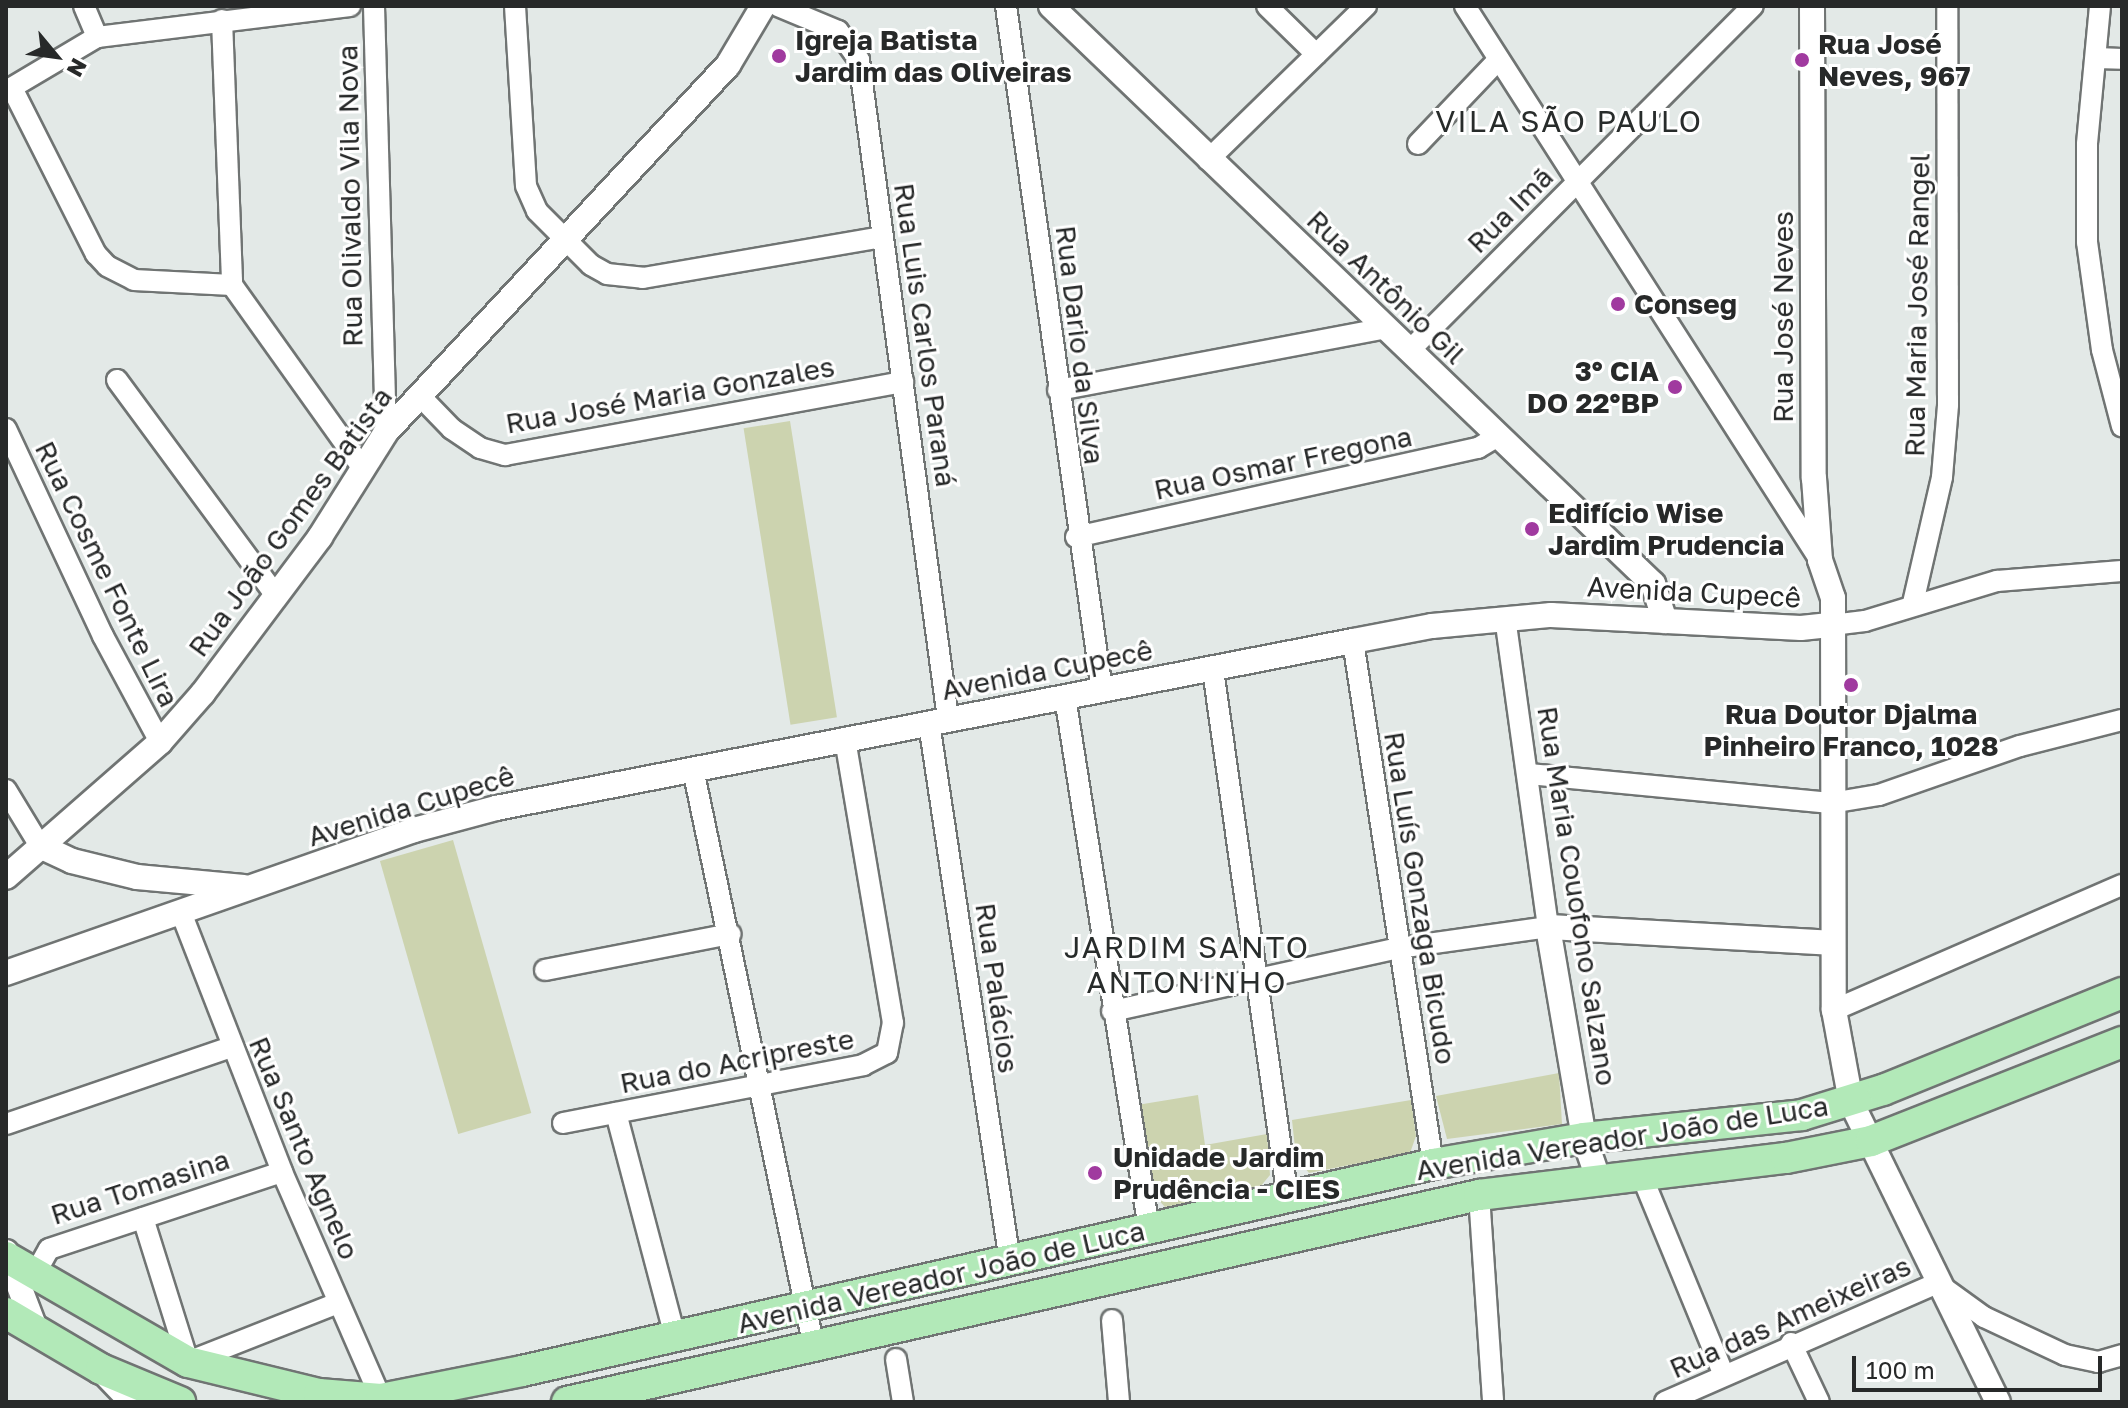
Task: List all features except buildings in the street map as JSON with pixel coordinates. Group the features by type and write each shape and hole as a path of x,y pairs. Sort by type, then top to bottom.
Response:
{"main road":[{"name":"Avenida Vereador João de Luca","path":"7,1256 44,1279 178,1347 319,1394 381,1399 675,1337 1433,1164 1584,1138 1752,1124 1851,1102 2122,993"},
{"name":"Avenida Vereador João de Luca","path":"567,1402 813,1343 1479,1195 1786,1158 1871,1141 2122,1042"},
{"path":"6,1313 155,1400"}],"street":[{"path":"84,6 97,37"},
{"path":"232,285 134,280 107,266 96,254 9,90 97,37 350,6"},
{"name":"Rua Olivaldo Vila Nova","path":"374,6 386,432"},
{"path":"515,6 526,186 537,211 563,242 607,274 643,278 882,237"},
{"name":"Rua João Gomes Batista","path":"6,877 160,742 276,596 364,470 386,432 728,65 763,6"},
{"name":"Rua Luis Carlos Paraná","path":"778,6 838,31 854,47 903,382 939,720"},
{"name":"Rua Dario da Silva","path":"1006,6 1076,537 1102,691"},
{"name":"Rua Antônio Gil","path":"1051,6 1653,584 1665,621"},
{"path":"1267,6 1316,54"},
{"path":"1208,160 1366,6"},
{"path":"1465,6 1820,560"},
{"name":"Rua Imã","path":"1409,351 1753,6"},
{"name":"Rua José Neves","path":"1812,6 1814,478 1820,560 1831,585 1834,1010 1851,1102 1937,1283 1998,1402"},
{"name":"Rua Maria José Rangel","path":"1913,603 1942,477 1948,405 1947,6"},
{"path":"2100,6 2087,144 2087,242 2102,350 2122,426"},
{"path":"222,20 232,285 364,470"},
{"path":"2097,58 2122,59"},
{"path":"1418,144 1499,59"},
{"path":"1058,390 1385,328"},
{"path":"117,380 276,596"},
{"name":"Rua José Maria Gonzales","path":"419,395 452,429 480,448 505,455 903,382"},
{"name":"Rua Cosme Fonte Lira","path":"6,429 139,709 160,742"},
{"name":"Rua Osmar Fregona","path":"1076,537 1478,448 1498,436"},
{"name":"Avenida Cupecê","path":"6,973 182,915 247,887 496,808 1353,641 1551,615 1832,625 1865,621 1913,603 1997,581 2122,571"},
{"name":"Rua Maria Couofono Salzano","path":"1505,619 1548,927 1584,1138 1599,1181"},
{"name":"Rua Luís Gonzaga Bicudo","path":"1353,641 1433,1164"},
{"path":"1213,670 1288,1199"},
{"path":"1065,697 1112,1011 1149,1229"},
{"name":"Rua Palácios","path":"939,720 1010,1262"},
{"path":"1529,774 1831,803 1871,797 2020,746 2122,720"},
{"name":"Rua do Acripreste","path":"563,1123 879,1061 892,1043 845,738"},
{"path":"693,769 731,934 802,1308 813,1343"},
{"path":"6,790 40,846 72,861 137,877 247,887"},
{"path":"1834,1010 2122,885"},
{"name":"Rua Santo Agnelo","path":"182,915 282,1172 381,1399"},
{"path":"1112,1011 1399,948 1548,927 1832,943"},
{"path":"545,970 731,934"},
{"path":"6,1124 231,1047"},
{"path":"616,1113 675,1337"},
{"name":"Rua Tomasina","path":"44,1279 40,1265 49,1249 282,1172"},
{"path":"1641,1174 1723,1373"},
{"path":"1479,1195 1493,1402"},
{"path":"143,1218 178,1347 338,1303"},
{"path":"7,1256 35,1328"},
{"path":"1937,1283 1984,1317 2065,1355 2098,1362 2122,1355"},
{"name":"Rua das Ameixeiras","path":"1665,1402 1791,1343 1937,1283"},
{"path":"1112,1320 1119,1402"},
{"path":"1791,1343 1819,1402"},
{"path":"896,1359 903,1402"}],"green space":[{"path":"790,421 837,717 791,725 744,428"},
{"path":"453,840 531,1113 458,1134 380,861"},
{"path":"1559,1073 1562,1124 1447,1139 1436,1096"},
{"path":"1198,1095 1205,1145 1267,1134 1270,1175 1260,1187 1165,1207 1153,1194 1137,1105"},
{"path":"1411,1100 1416,1136 1410,1153 1309,1173 1296,1157 1292,1120"}],"place":[{"name":"Igreja Batista Jardim das Oliveiras","path":"779,56"},
{"name":"Rua José Neves, 967","path":"1802,60"},
{"name":"Conseg","path":"1618,304"},
{"name":"3° CIA DO 22°BP","path":"1675,387"},
{"name":"Edifício Wise Jardim Prudencia","path":"1532,529"},
{"name":"Rua Doutor Djalma Pinheiro Franco, 1028","path":"1851,685"},
{"name":"Unidade Jardim Prudência - CIES","path":"1095,1173"}],"district":[{"name":"VILA SÃO PAULO","path":"1569,121"},
{"name":"JARDIM SANTO ANTONINHO","path":"1187,964"}]}
